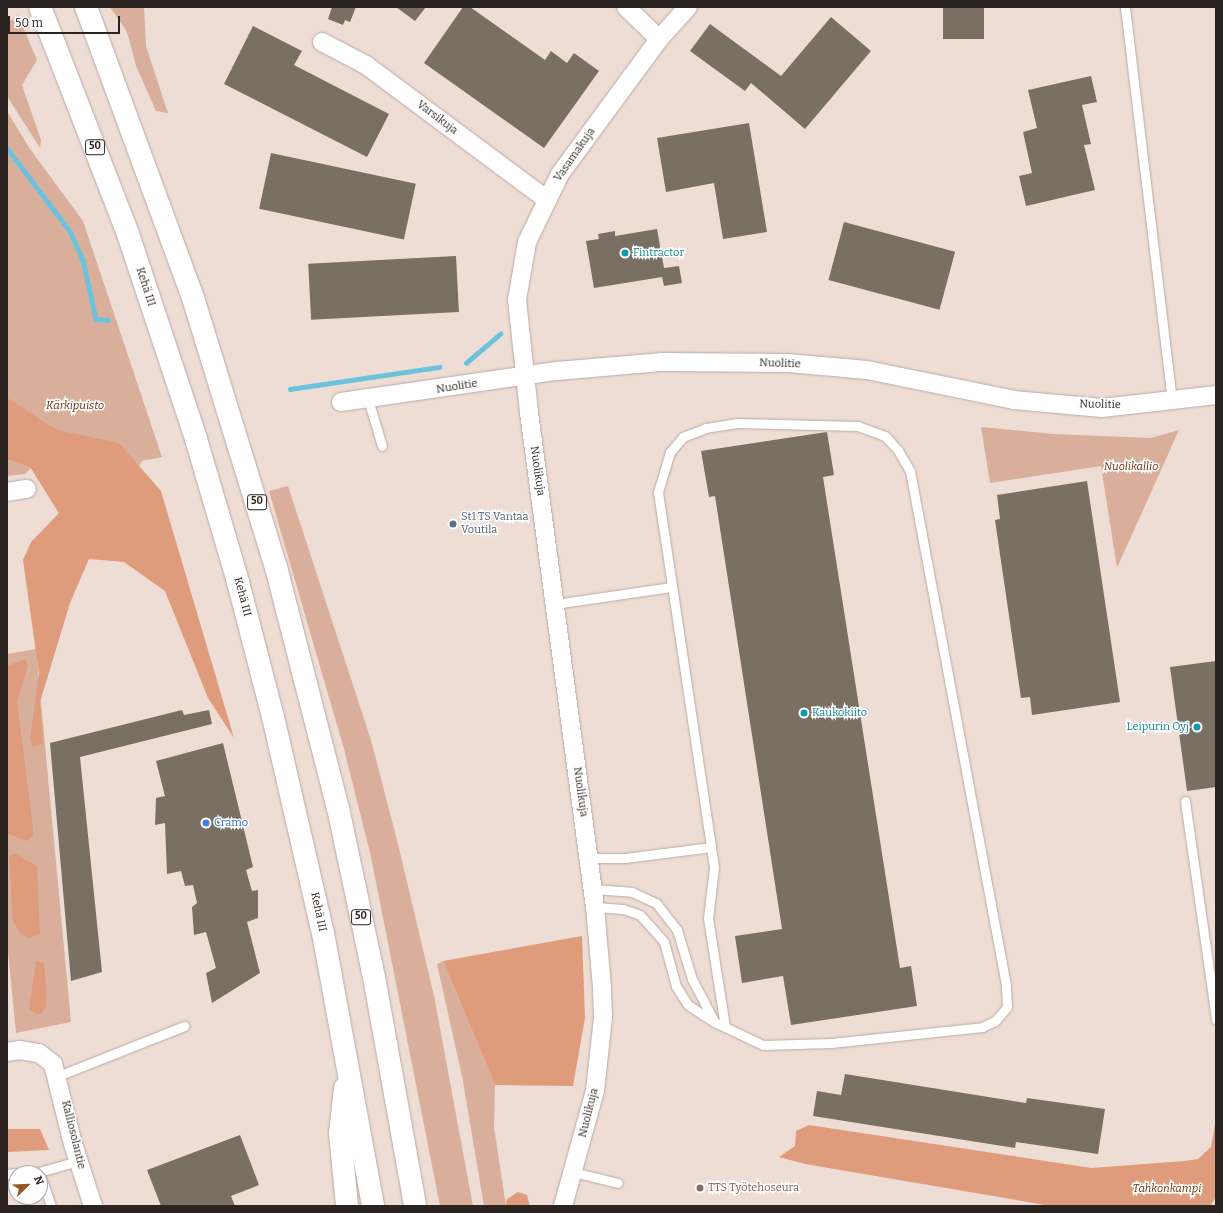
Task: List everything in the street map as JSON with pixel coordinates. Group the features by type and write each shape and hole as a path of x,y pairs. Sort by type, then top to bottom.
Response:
{"highway":[{"name":"50","path":"86,7 194,301 276,567 338,808 402,1130 415,1206"},
{"name":"Kehä III","path":"42,12 128,234 196,440 238,582 300,831 348,1061 373,1206"},
{"path":"347,1206 340,1133 348,1061"},
{"path":"402,1130 427,1206"}],"street":[{"path":"626,7 659,39"},
{"name":"Vasamakuja","path":"524,375 517,300 527,242 560,174 659,39 688,7"},
{"name":"Varsikuja","path":"322,42 366,66 547,200"},
{"name":"Nuolitie","path":"342,402 524,375 661,362 788,363 867,370 1014,400 1102,408 1172,402 1216,395"},
{"name":"Nuolikuja","path":"524,375 596,908 602,987 600,1059 588,1120 563,1206"},
{"path":"7,492 27,489"},
{"path":"7,1052 19,1050 40,1053 56,1070"},
{"name":"Kalliosolantie","path":"56,1070 78,1161 93,1206"}],"lane":[{"path":"1125,7 1172,402"},
{"path":"368,399 382,446"},
{"path":"596,908 623,909 640,915 655,928 664,942 676,986 688,1005 714,1022 763,1045 831,1043 982,1027 995,1021 1007,1007 1006,985 910,471 898,450 885,436 858,426 737,423 706,428 683,437 670,452 658,492 714,868 708,918 725,1027"},
{"path":"555,604 672,587"},
{"path":"1185,802 1216,1020"},
{"path":"589,858 625,858 711,847"},
{"path":"593,889 632,892 656,903 677,930 692,979 714,1022"},
{"path":"56,1070 184,1026"},
{"path":"48,1170 78,1161"},
{"path":"573,1172 618,1183"}],"green space":[{"path":"110,7 144,7 146,46 168,113 156,111 136,66 127,32"},
{"path":"18,15 37,60 22,85 41,140 40,148 7,96 7,23"},
{"name":"Kärkipuisto","path":"7,111 30,149 83,221 162,457 142,461 139,466 136,462 59,513 31,468 25,474 7,476"},
{"path":"7,398 57,430 119,443 161,491 234,738 208,698 165,591 124,562 89,559 70,603 40,702 43,743 33,747 30,739 39,674 23,560 31,542 59,513 30,467 7,459"},
{"name":"Nuolikallio","path":"981,427 1054,434 1151,438 1179,430 1117,568 1101,466 990,483"},
{"path":"288,486 371,740 399,848 434,996 473,1206 440,1206 371,857 344,749 269,491"},
{"path":"36,649 71,1022 16,1033 7,941 7,654"},
{"path":"25,659 28,666 17,701 34,835 27,841 8,834 7,800 7,666"},
{"path":"15,853 37,866 40,934 29,938 21,934 13,921 9,856"},
{"path":"582,936 585,1018 573,1086 495,1085 443,961"},
{"path":"36,961 44,963 46,1007 41,1014 35,1014 29,1009"},
{"path":"443,961 495,1085 494,1127 506,1206 484,1206 462,1076 437,964"},
{"name":"Tahkonkampi","path":"1215,1124 1216,1197 1210,1206 1051,1206 805,1164 779,1157 795,1146 796,1131 809,1125 1091,1168 1185,1161 1198,1159 1211,1147"},
{"path":"7,1129 40,1129 49,1150 7,1152"},
{"path":"518,1192 527,1195 530,1206 506,1206 507,1199"}],"building":[{"path":"332,7 356,7 350,22 345,20 343,25 328,19"},
{"path":"396,7 426,7 415,21"},
{"path":"463,7 470,7 545,60 551,51 567,63 574,53 599,71 544,148 424,63"},
{"path":"943,7 984,7 984,39 943,39"},
{"path":"831,17 871,51 805,129 751,83 745,91 690,51 710,24 781,76"},
{"path":"253,26 302,51 294,65 389,114 367,157 224,84"},
{"path":"1091,76 1097,102 1082,105 1091,144 1084,145 1095,190 1026,206 1019,176 1032,173 1023,132 1037,128 1028,90"},
{"path":"749,123 767,232 723,239 714,183 666,192 657,138"},
{"path":"271,153 416,184 404,240 259,209"},
{"path":"844,222 955,252 940,310 828,280"},
{"name":"Fintractor","path":"657,229 664,268 679,266 682,283 664,286 662,277 594,288 586,241 599,239 598,234 615,231 615,236"},
{"path":"456,256 459,312 311,320 308,264"},
{"name":"Kaukokiito","path":"827,432 834,475 823,477 900,968 911,966 917,1006 791,1025 783,976 742,983 735,936 782,929 715,496 709,497 701,451"},
{"path":"1087,481 1120,702 1032,715 1030,697 1021,698 995,520 1000,519 997,495"},
{"name":"Leipurin Oyj","path":"1216,661 1216,787 1187,791 1170,667"},
{"path":"182,710 184,715 209,710 212,724 80,757 102,972 71,981 50,743"},
{"path":"223,743 253,867 246,870 252,891 258,890 258,918 247,922 260,973 212,1003 206,973 216,968 206,932 194,935 192,907 197,903 193,885 185,886 181,871 167,874 165,823 155,825 156,798 165,796 156,761"},
{"path":"845,1074 1026,1103 1027,1098 1105,1109 1098,1154 1016,1142 1015,1148 813,1116 817,1091 841,1095"},
{"path":"240,1135 259,1185 231,1196 235,1206 161,1206 147,1170"}],"waterway":[{"path":"7,148 70,231 83,260 96,319 108,320"},
{"path":"466,363 500,334"},
{"path":"290,389 439,367"}],"place":[{"name":"Fintractor","path":"625,253"},
{"name":"St1 TS Vantaa Voutila","path":"453,524"},
{"name":"Kaukokiito","path":"804,713"},
{"name":"Leipurin Oyj","path":"1197,727"},
{"name":"Cramo","path":"206,823"},
{"name":"TTS Työtehoseura","path":"700,1188"}]}
